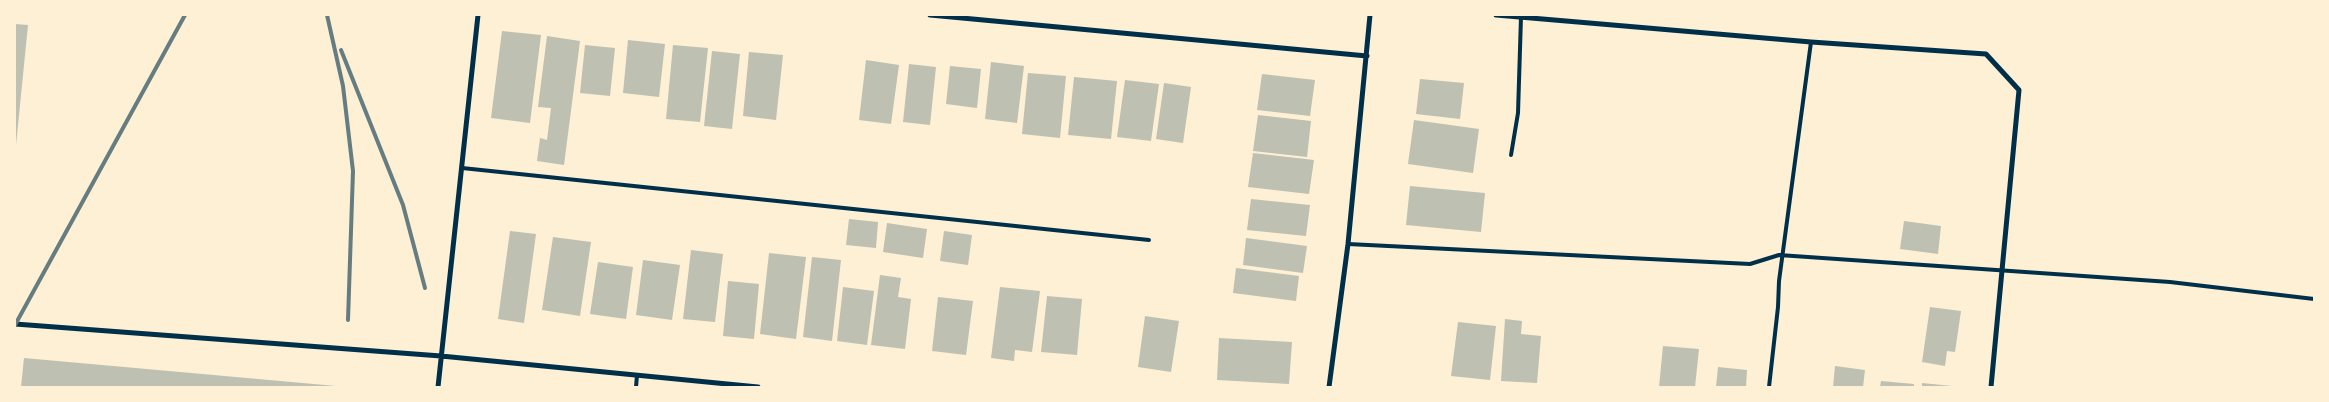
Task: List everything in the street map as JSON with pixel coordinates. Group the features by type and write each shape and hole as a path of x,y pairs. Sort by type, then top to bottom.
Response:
{"street":[{"path":"438,387 478,15"},
{"path":"930,15 1367,56"},
{"path":"1329,387 1348,244 1370,15"},
{"path":"1496,15 1811,42 1986,54 2020,90 1991,387"},
{"path":"15,324 442,356 758,387"}],"lane":[{"path":"1511,154 1518,113 1521,17"},
{"path":"1769,387 1782,256 1811,42"},
{"path":"462,168 1149,240"},
{"path":"1348,244 1750,264 1782,256 2170,282 2314,299"},
{"path":"636,387 637,375"}],"building":[{"path":"15,24 28,25 16,145 15,145"},
{"path":"502,31 541,35 530,123 491,118"},
{"path":"547,36 580,41 564,165 537,161 540,138 547,140 551,108 538,107"},
{"path":"628,40 665,44 659,97 623,93"},
{"path":"585,45 615,48 610,96 580,93"},
{"path":"673,45 708,48 700,122 666,119"},
{"path":"712,51 740,54 732,129 704,126"},
{"path":"749,52 783,55 776,120 743,116"},
{"path":"866,60 899,65 891,124 859,120"},
{"path":"991,62 1024,66 1017,123 985,119"},
{"path":"909,64 936,67 930,125 903,122"},
{"path":"950,66 981,69 977,108 946,104"},
{"path":"1028,73 1066,76 1060,138 1022,134"},
{"path":"1262,74 1315,80 1310,116 1257,110"},
{"path":"1074,77 1117,81 1111,139 1068,135"},
{"path":"1420,79 1464,83 1460,119 1416,114"},
{"path":"1125,80 1159,84 1151,141 1117,137"},
{"path":"1164,83 1191,87 1183,143 1156,139"},
{"path":"1258,115 1311,121 1307,157 1253,151"},
{"path":"1414,120 1479,129 1473,173 1408,164"},
{"path":"1253,153 1314,160 1309,194 1248,187"},
{"path":"1410,186 1485,193 1481,232 1406,225"},
{"path":"1251,199 1310,205 1306,236 1247,230"},
{"path":"849,219 878,222 876,248 846,245"},
{"path":"1904,221 1941,226 1938,254 1900,249"},
{"path":"887,223 927,229 923,258 883,252"},
{"path":"510,231 536,234 524,323 498,319"},
{"path":"944,231 972,235 968,265 940,261"},
{"path":"553,237 591,242 580,316 542,310"},
{"path":"1246,238 1307,246 1303,273 1243,265"},
{"path":"691,250 723,254 715,322 683,319"},
{"path":"769,253 806,257 796,339 760,334"},
{"path":"812,257 841,260 832,341 803,337"},
{"path":"643,260 680,265 672,320 636,315"},
{"path":"598,262 633,267 626,319 590,314"},
{"path":"1236,268 1299,276 1296,301 1233,293"},
{"path":"880,275 901,278 898,297 911,299 905,349 871,345"},
{"path":"728,281 759,284 754,339 723,336"},
{"path":"843,287 874,291 867,345 837,341"},
{"path":"1000,287 1040,291 1032,352 1015,350 1014,361 991,358"},
{"path":"1047,296 1082,299 1077,355 1041,352"},
{"path":"938,297 973,301 966,355 932,351"},
{"path":"1930,307 1961,311 1955,352 1947,351 1945,366 1922,362"},
{"path":"1145,316 1179,321 1171,372 1138,367"},
{"path":"1505,319 1522,321 1521,334 1541,336 1537,383 1501,381"},
{"path":"1458,322 1496,326 1490,380 1451,376"},
{"path":"1219,338 1292,342 1289,384 1217,380"},
{"path":"1663,346 1699,349 1695,387 1659,387"},
{"path":"24,358 336,386 336,387 21,387"},
{"path":"1835,366 1865,370 1863,387 1833,387"},
{"path":"1718,367 1747,370 1746,387 1716,387"},
{"path":"1881,381 1914,384 1914,387 1880,387"},
{"path":"1922,383 1952,386 1952,387 1922,387"}],"railway":[{"path":"15,325 185,15"},
{"path":"327,15 343,86 353,171 348,320"},
{"path":"341,50 403,205 425,288"}]}
